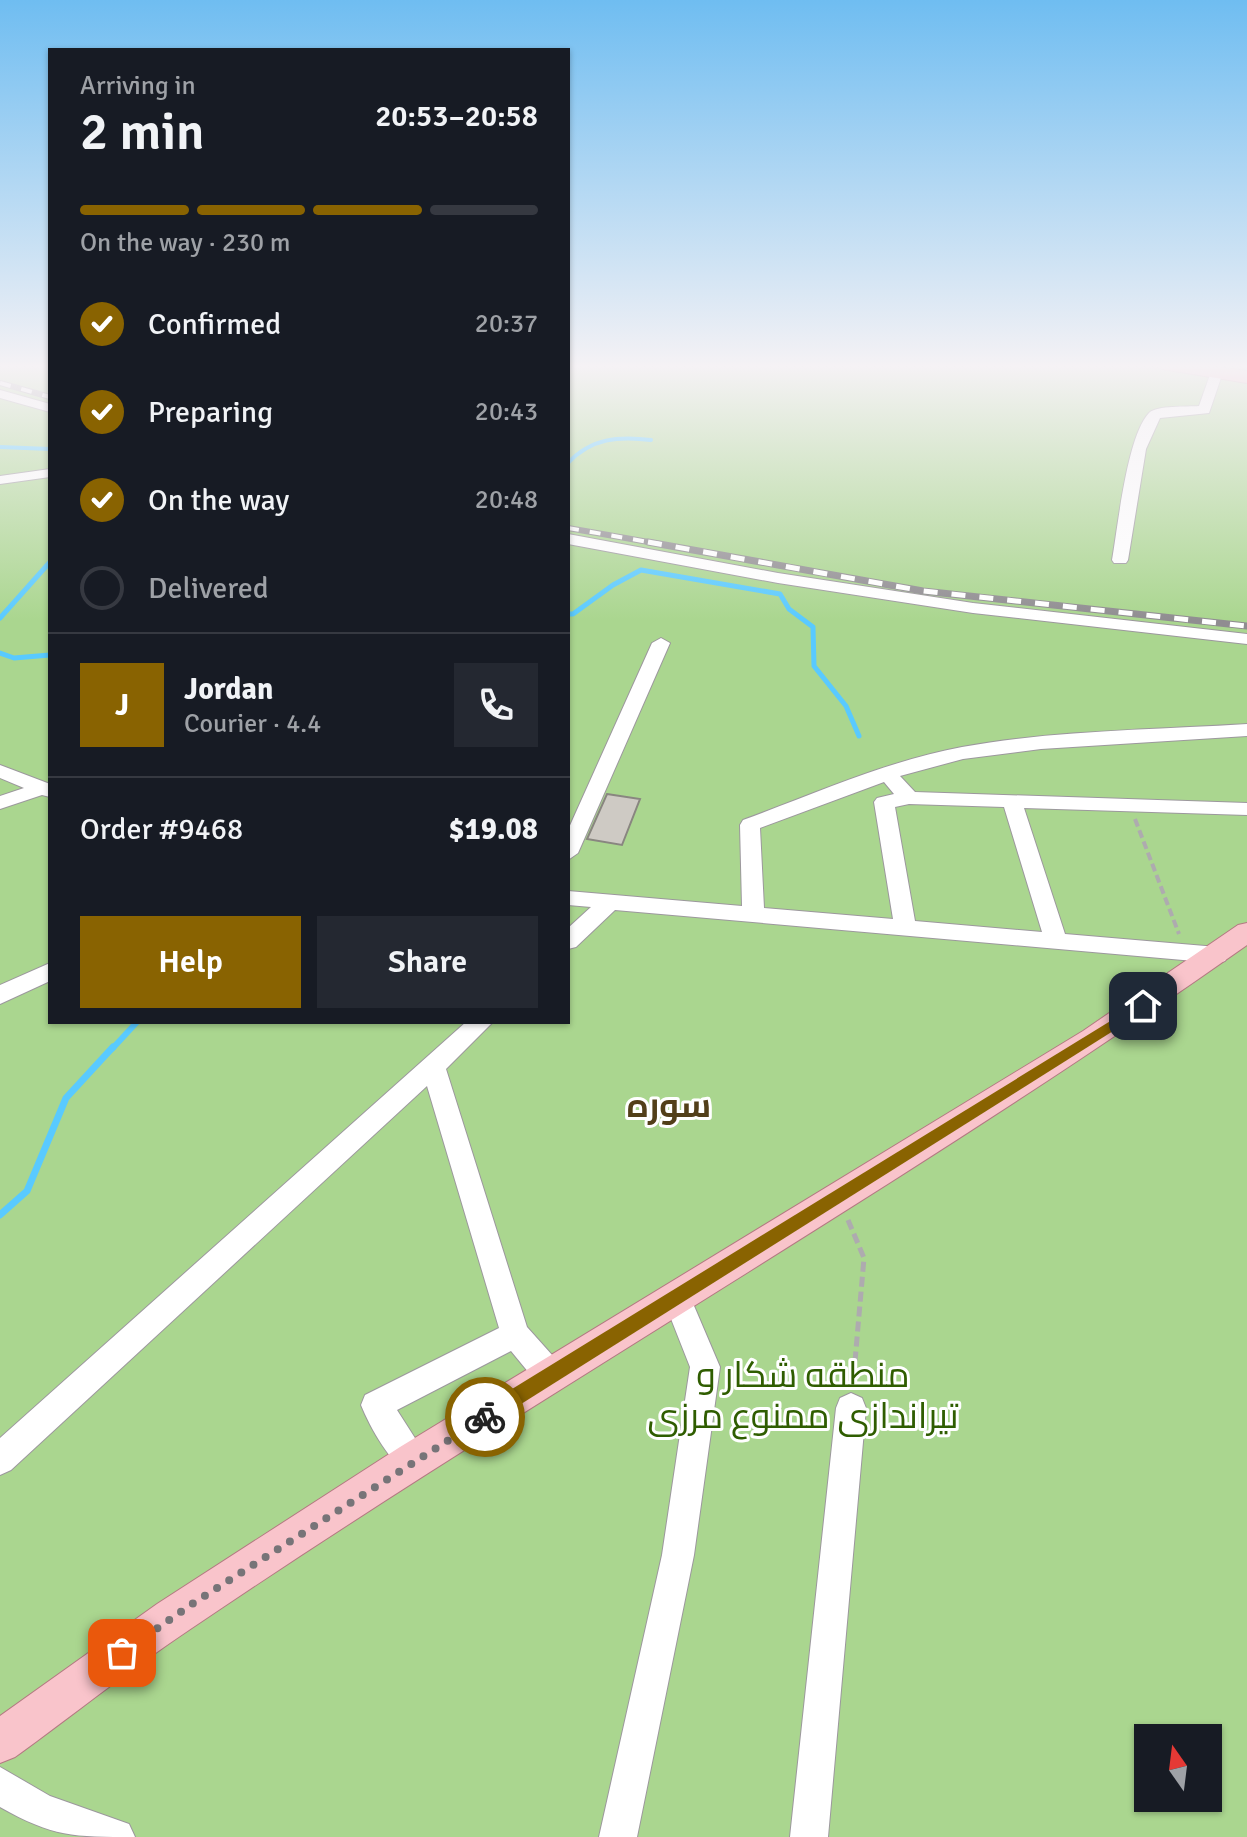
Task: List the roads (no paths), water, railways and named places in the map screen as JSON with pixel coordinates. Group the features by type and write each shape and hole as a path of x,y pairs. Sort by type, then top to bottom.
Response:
{"main road":[{"path":"0,1742 171,1618 413,1460 1093,1039 1201,954 1247,932"}],"street":[{"path":"1120,560 1139,450"},
{"path":"0,480 48,473"},
{"path":"570,539 778,578 958,606 1247,639"},
{"path":"570,848 661,643"},
{"path":"753,912 750,825 887,774 962,753 1041,743 1247,730"},
{"path":"0,771 46,790"},
{"path":"887,774 909,798"},
{"path":"0,803 46,790"},
{"path":"905,926 884,802 909,798 1247,809"},
{"path":"1012,802 1056,940"},
{"path":"570,898 1201,954"},
{"path":"570,939 611,901"},
{"path":"0,995 48,972"},
{"path":"0,1459 479,1024"},
{"path":"433,1067 515,1334 550,1375"},
{"path":"618,1837 678,1555 705,1367 676,1296"},
{"path":"413,1460 376,1405 515,1334"},
{"path":"809,1837 851,1408"},
{"path":"0,1785 40,1812 116,1837"}],"waterway":[{"path":"570,461 584,450"},
{"path":"0,618 48,564"},
{"path":"570,614 641,570 780,594 789,609 813,627 814,666 846,706 859,736"},
{"path":"0,653 14,658 48,655"},
{"path":"112,1049 135,1024"},
{"path":"0,1215 27,1191 66,1098 113,1047"}],"railway":[{"path":"570,528 660,544"},
{"path":"648,542 923,591 1247,626"}],"district":[{"name":"سوره","path":"669,1106"}],"park label":[{"name":"منطقه شکار و تیراندازی ممنوع مرزی","path":"803,1396"}]}
